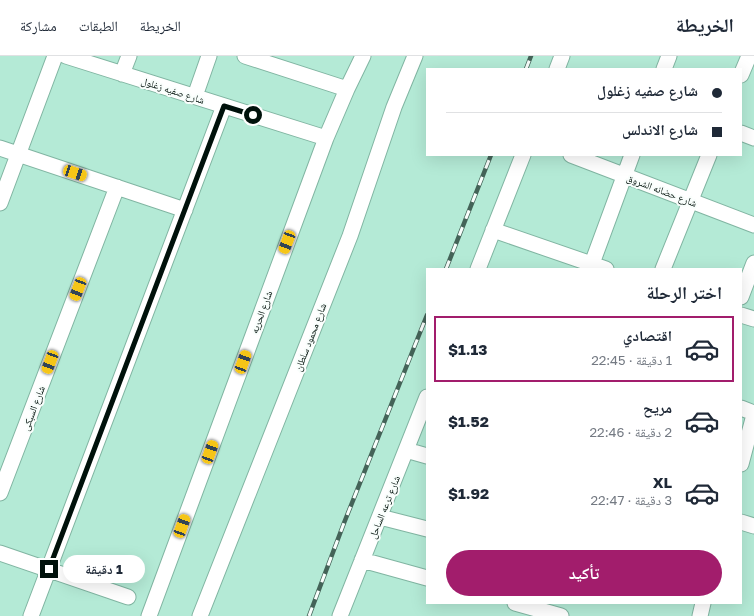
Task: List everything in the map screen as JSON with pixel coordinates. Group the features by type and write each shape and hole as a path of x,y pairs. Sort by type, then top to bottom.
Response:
{"street":[{"path":"0,203 54,56"},
{"name":"شارع صفيه زغلول","path":"66,56 326,138"},
{"path":"122,74 129,56"},
{"path":"195,96 209,56"},
{"path":"245,56 347,89"},
{"name":"شارع الحريه","path":"149,616 326,138 363,56"},
{"name":"شارع محمود سلطان","path":"200,616 350,236 394,107 416,56"},
{"path":"664,68 669,56"},
{"path":"742,73 749,56"},
{"path":"31,616 224,106"},
{"path":"742,133 754,138"},
{"path":"0,148 185,210"},
{"path":"478,268 523,156"},
{"name":"شارع حضانه الشروق","path":"574,156 754,225"},
{"path":"493,230 591,267 632,156"},
{"path":"663,268 709,156"},
{"name":"شارع السبكى","path":"0,493 117,187"},
{"path":"742,294 754,263"},
{"path":"742,315 754,319"},
{"name":"شارع ترعه الساحل","path":"340,616 426,400"},
{"path":"742,408 754,414 742,460"},
{"path":"406,450 426,456"},
{"path":"380,517 426,529"},
{"path":"742,522 754,526"},
{"path":"0,553 128,597"},
{"path":"362,560 426,578"},
{"path":"520,604 562,616"},
{"path":"700,616 704,604"}],"railway":[{"path":"526,68 531,56"},
{"path":"446,268 491,156"},
{"path":"309,616 344,523 426,318"}],"route":[{"path":"49,569 224,106 253,115"}]}
